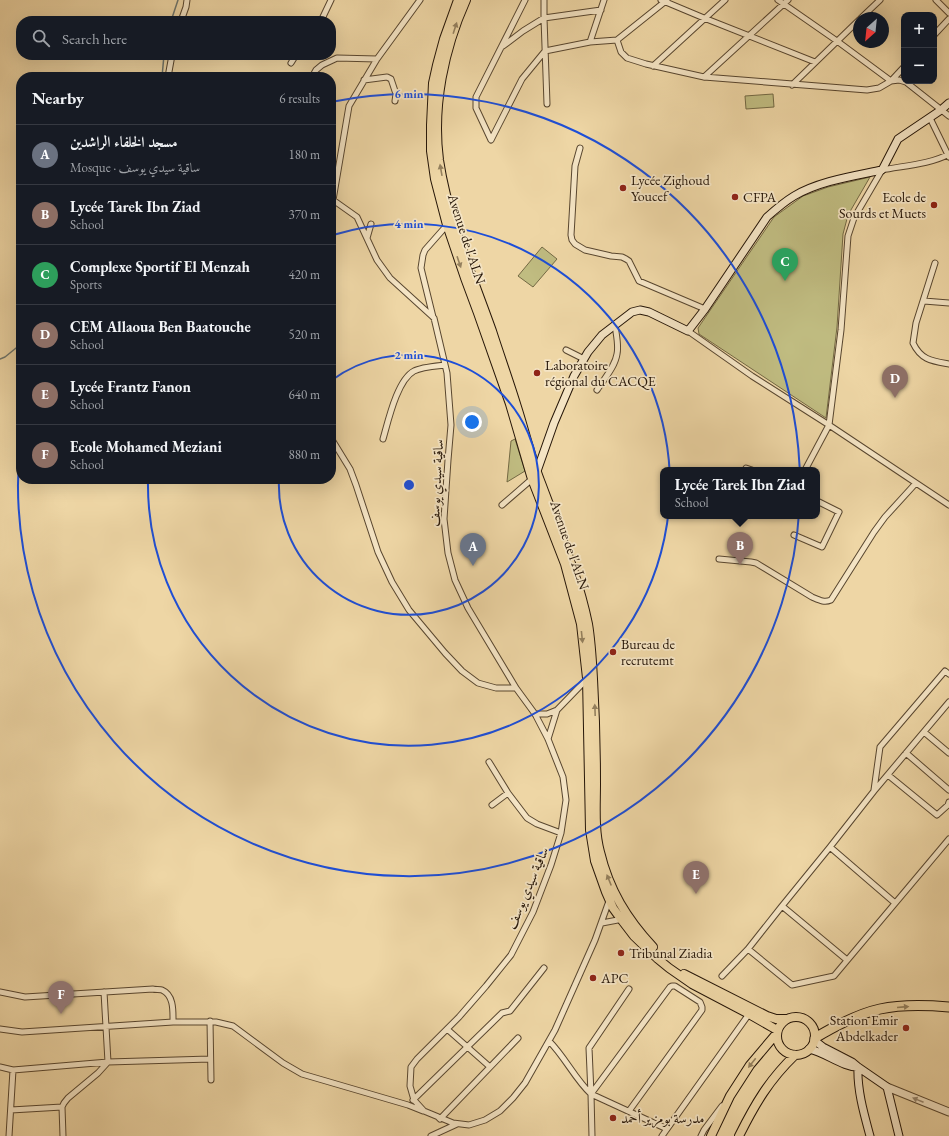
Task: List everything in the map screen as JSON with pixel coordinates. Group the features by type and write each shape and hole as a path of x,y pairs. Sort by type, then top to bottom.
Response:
{"highway":[{"path":"814,1039 851,1019 881,1009 924,1005 949,1008"}],"main road":[{"name":"Avenue de l'ALN","path":"450,223 437,187 431,151 431,119 433,83 437,65 444,39 458,0"},
{"path":"466,0 446,55 441,82 437,133 439,158 450,223 517,407 534,476 572,563 579,587 588,626 590,678 595,708 598,842 613,899 634,936 669,968 692,984 748,1014 777,1032"},
{"path":"534,476 574,376 588,352 602,335 632,312 640,310 649,312 688,331 768,217 786,201 804,191 832,181 882,170 898,139 930,118 949,103"},
{"path":"624,918 638,930 661,955 683,973 767,1016 776,1019 798,1017 809,1022 814,1029 814,1039 809,1049 795,1055 779,1071 755,1105 739,1136"},
{"path":"787,1019 779,1026 777,1041 781,1048 787,1053 795,1055"},
{"path":"710,1136 730,1096 750,1065 777,1032"},
{"path":"814,1039 823,1047 852,1062 887,1087 949,1112"},
{"path":"809,1049 850,1067 858,1067"},
{"path":"858,1067 861,1101 870,1136"},
{"path":"887,1087 899,1136"}],"street":[{"path":"183,16 187,0"},
{"path":"323,16 331,0"},
{"path":"336,179 349,106 377,59 420,0"},
{"path":"526,0 476,98 476,108 491,140 522,79 545,51 590,42 616,40 665,1 815,62"},
{"path":"544,0 547,104"},
{"path":"590,42 604,0"},
{"path":"653,66 725,0"},
{"path":"778,0 786,2 891,82"},
{"path":"868,12 880,0"},
{"path":"936,0 949,13"},
{"path":"704,77 786,2"},
{"path":"501,47 544,18 601,10"},
{"path":"937,32 949,19"},
{"path":"792,84 853,26"},
{"path":"616,40 621,52 627,58 653,66 704,77 867,90 879,88 899,80 906,82 949,116"},
{"path":"336,58 377,59"},
{"path":"169,72 171,60"},
{"path":"315,72 322,65 333,60"},
{"path":"891,82 901,70"},
{"path":"364,80 387,77 391,78 396,94 395,102"},
{"path":"807,467 829,425 841,330 848,236 854,218 882,170 930,161 949,155 930,118"},
{"path":"580,148 575,166 571,235 575,244 585,250 622,257 629,261 639,281 705,308"},
{"path":"336,204 357,217 377,260 390,278 434,318"},
{"name":"ساقية سيدي يوسف","path":"414,1100 410,1086 411,1067 417,1059 459,1017 511,955 533,912 562,833 566,800 563,777 548,739 535,714 516,688 468,608 454,580 448,553 444,519 451,425 447,374 421,268 425,250 450,223"},
{"path":"367,238 371,224"},
{"path":"935,263 916,323 912,343 920,355 931,361 949,364"},
{"path":"924,301 949,303"},
{"path":"597,390 614,363 617,354 618,346 615,325"},
{"path":"688,331 752,376 949,505"},
{"path":"566,350 584,359"},
{"path":"383,439 394,402 405,379 414,371 445,365"},
{"path":"336,446 350,469 378,552 392,582 409,610 462,671 478,683 496,688 516,688"},
{"path":"502,505 534,476"},
{"path":"719,559 751,562 812,598 827,602 831,600 885,517 916,483"},
{"path":"794,535 822,547 839,512 820,502"},
{"path":"874,791 880,747 944,671 949,674"},
{"path":"535,714 547,714 557,710 590,678"},
{"path":"722,976 748,949 874,791 949,702"},
{"path":"548,739 557,710"},
{"path":"924,732 949,753"},
{"path":"906,753 949,790"},
{"path":"489,762 508,793 527,818 537,824 562,833"},
{"path":"888,775 937,815 948,805 949,802"},
{"path":"492,805 508,793"},
{"path":"748,949 792,985 834,976 949,839"},
{"path":"830,847 896,903"},
{"path":"414,1100 424,1112 457,1124 469,1125 484,1120 500,1110 513,1098 525,1083 549,1041 569,1000 613,899"},
{"path":"782,906 847,960"},
{"path":"602,922 624,918"},
{"path":"408,1105 502,1014 510,1012 544,968"},
{"path":"687,994 692,984"},
{"path":"592,1094 670,987 675,986 700,1002 702,1010 629,1111"},
{"path":"0,992 25,997 153,989 162,990 169,995 172,1001 173,1022"},
{"path":"592,1136 590,1048 629,989"},
{"path":"63,1136 62,1107 64,1103 98,1073 108,1062 104,992"},
{"path":"662,1136 748,1014"},
{"path":"0,1029 22,1032 173,1022 225,1023 233,1026 283,1063 302,1074 408,1105 440,1118"},
{"path":"210,1022 211,1080"},
{"path":"447,1029 490,1067"},
{"path":"440,1118 518,1038"},
{"path":"549,1041 557,1049 582,1086 592,1094 667,1128"},
{"path":"0,1067 13,1070 108,1062 210,1059"},
{"path":"9,1136 13,1070"},
{"path":"701,1136 730,1096"},
{"path":"11,1110 62,1107"},
{"path":"431,1136 457,1124"}],"shaded area":[{"path":"773,94 774,107 746,109 745,96"},
{"path":"870,177 848,215 843,234 837,327 826,418 699,334 698,328 774,217 803,196 828,187"},
{"path":"542,247 557,259 533,287 518,276"},
{"path":"515,439 525,471 507,482 511,441"}],"waterway":[{"path":"173,16 178,0"},
{"path":"162,72 164,60"},
{"path":"0,359 16,348"}],"place":[{"name":"Lycée Zighoud Youcef","path":"623,188"},
{"name":"CFPA","path":"735,197"},
{"name":"Ecole de Sourds et Muets","path":"934,205"},
{"name":"Complexe Sportif El Menzah","path":"785,281"},
{"name":"Laboratoire régional du CACQE","path":"537,373"},
{"name":"CEM Allaoua Ben Baatouche","path":"895,398"},
{"name":"Lycée Tarek Ibn Ziad","path":"740,565"},
{"name":"مسجد الخلفاء الراشدين","path":"473,566"},
{"name":"Bureau de recrutemt","path":"613,652"},
{"name":"Lycée Frantz Fanon","path":"696,894"},
{"name":"Tribunal Ziadia","path":"621,953"},
{"name":"APC","path":"593,978"},
{"name":"Ecole Mohamed Meziani","path":"61,1014"},
{"name":"Station Emir Abdelkader","path":"906,1028"},
{"name":"مدرسة بومزير أحمد","path":"613,1118"}]}
